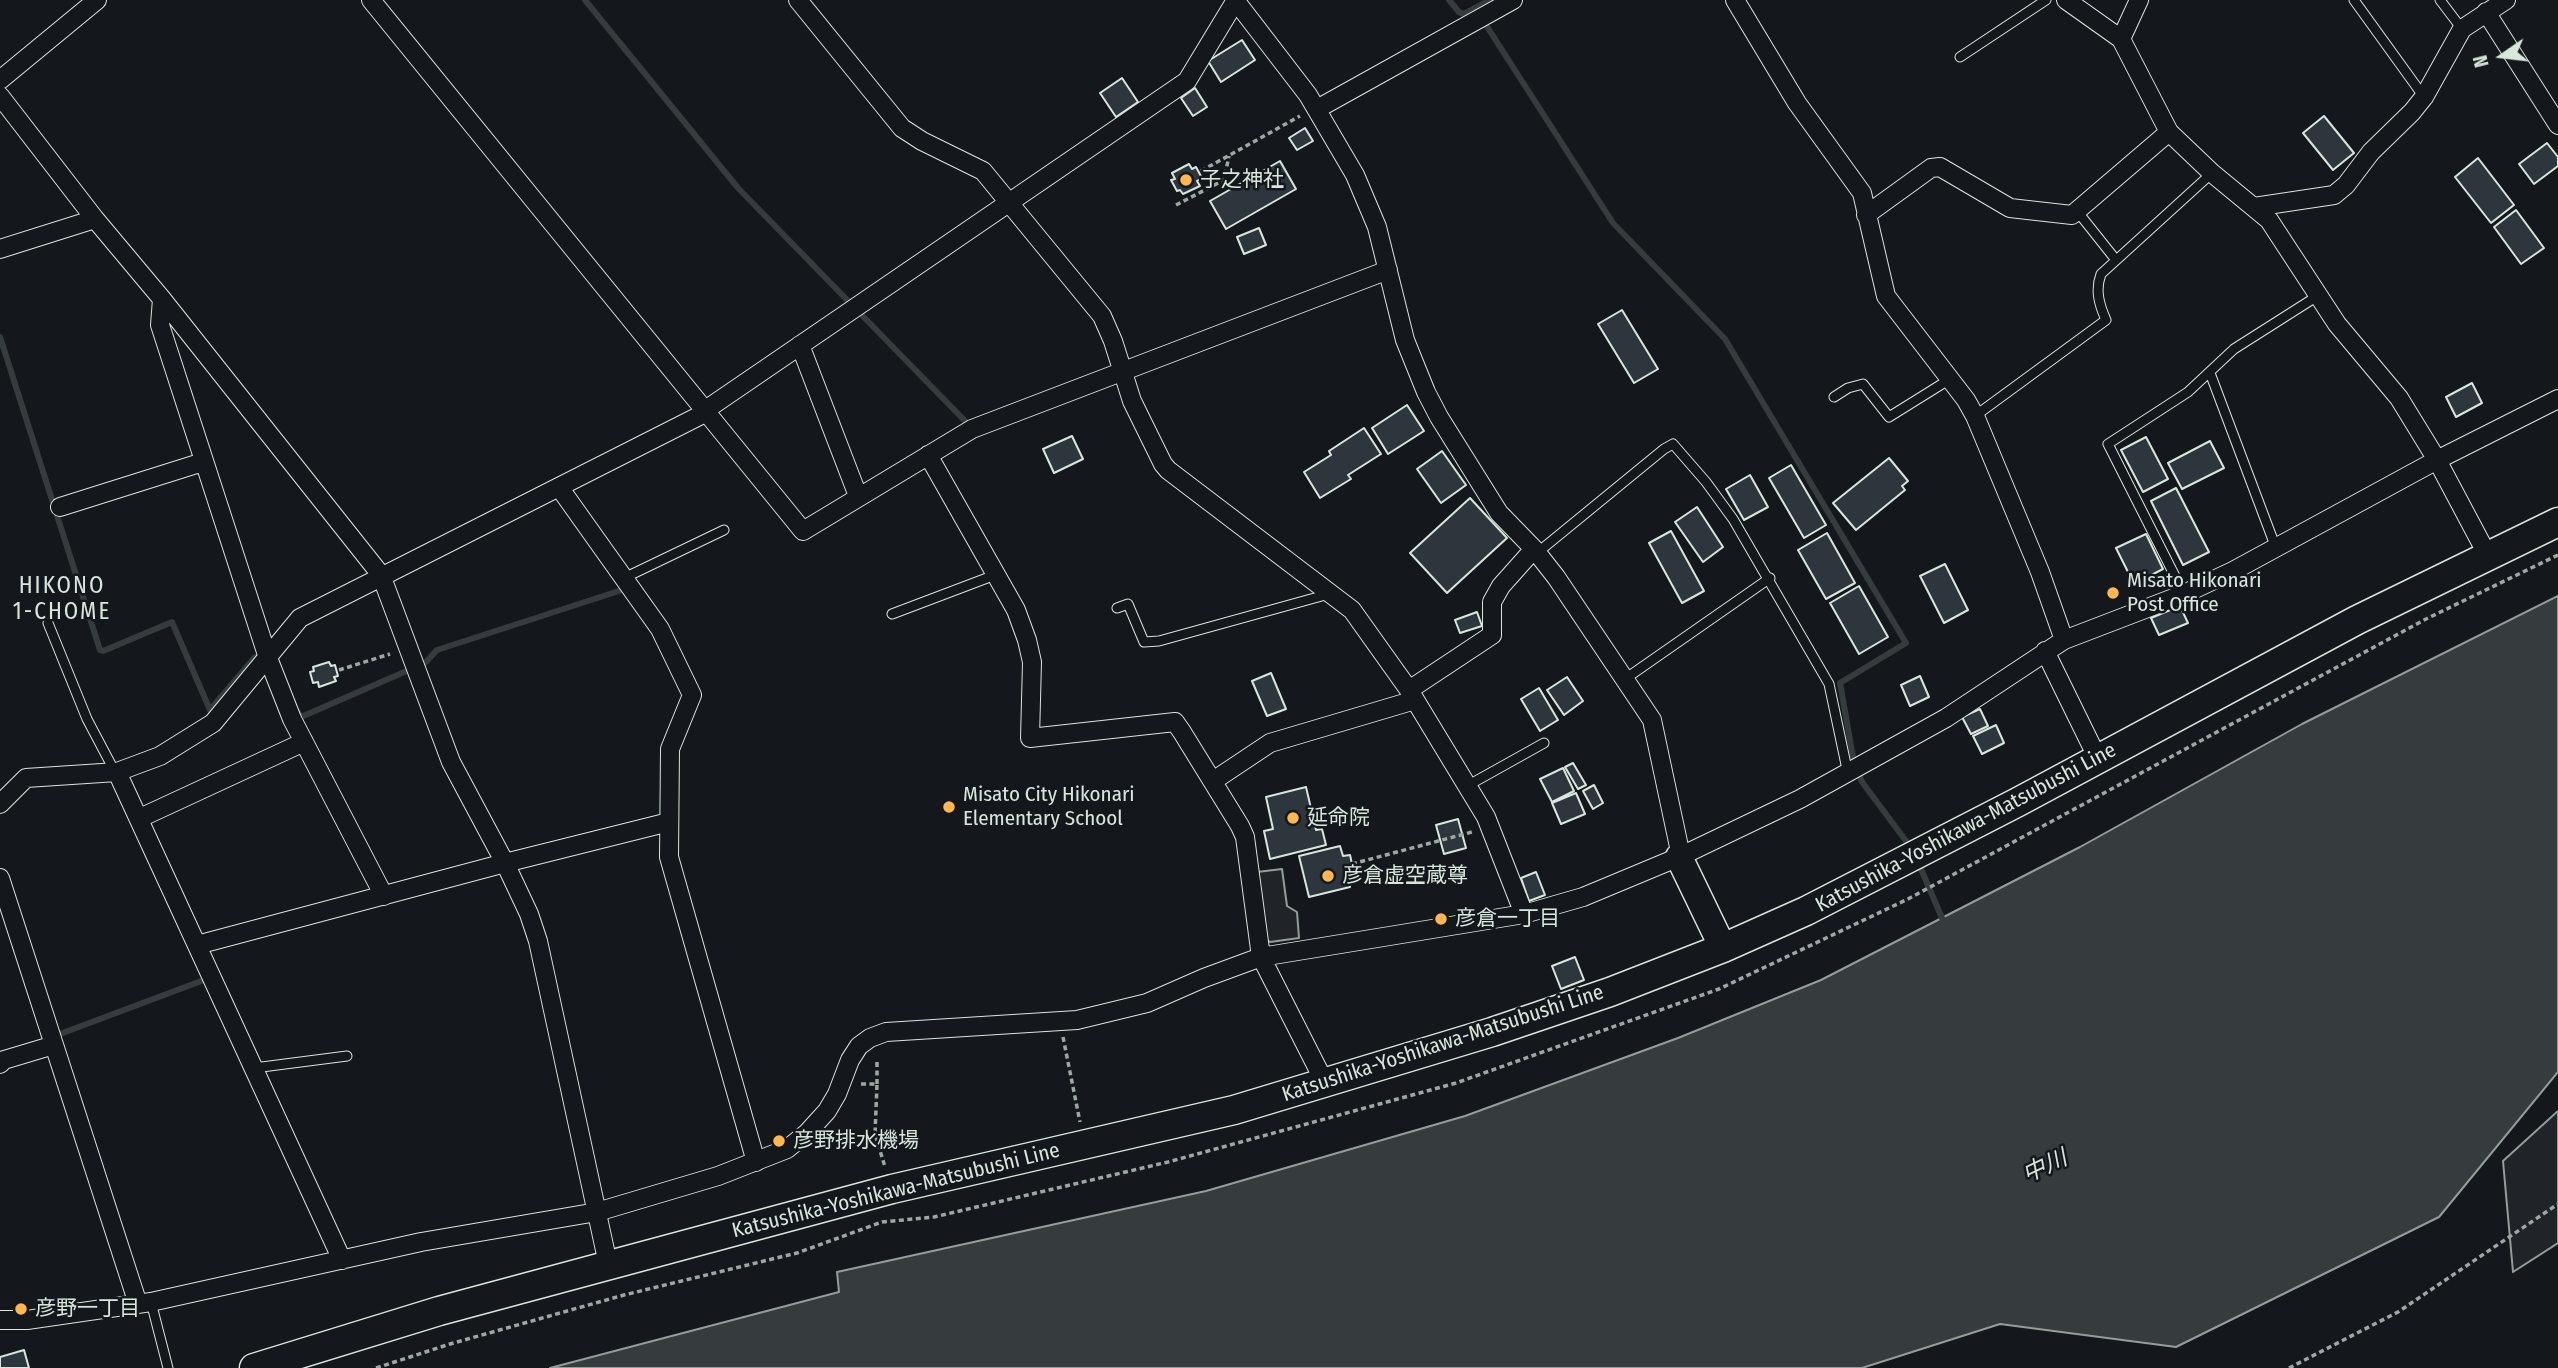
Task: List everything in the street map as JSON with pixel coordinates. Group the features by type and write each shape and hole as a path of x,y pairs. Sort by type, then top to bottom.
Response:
{"main road":[{"name":"Katsushika-Yoshikawa-Matsubushi Line","path":"254,1368 439,1311 892,1189 1234,1110 1505,1028 1610,992 1723,948 1806,911 1906,861 2357,620 2558,522"}],"street":[{"path":"0,80 97,0"},
{"path":"371,0 803,531 972,429 1388,270"},
{"path":"798,0 902,128 922,141 983,170 1102,316 1132,401 1168,470 1352,610 1412,695 1491,827 1524,914"},
{"path":"0,804 26,778 116,772 160,756 213,723 300,618 705,412 1008,201 1187,81 1235,0 1317,109 1355,175 1377,227 1405,340 1434,408 1499,513 1536,551 1651,720 1680,857 1723,948"},
{"path":"1317,109 1513,0"},
{"path":"1735,0 1797,103 1861,192 1886,296 1975,416 2040,572 2064,640"},
{"path":"2066,0 2120,39 2169,132 2212,173 2269,219 2337,324 2399,398 2437,460 2488,556"},
{"path":"2120,39 2139,0"},
{"path":"2254,207 2333,195 2346,185 2371,152 2424,97 2462,29 2506,0"},
{"path":"2486,12 2558,125"},
{"path":"0,96 95,219 162,299 381,575 452,762 505,863 538,941 608,1264"},
{"path":"1866,215 1931,168 1940,167 2010,208 2072,215 2169,132"},
{"path":"0,248 95,219"},
{"path":"162,299 160,325 268,658 292,719 384,896"},
{"path":"800,345 858,496"},
{"path":"0,1320 27,1320 145,1303 421,1242 597,1212 682,1188 787,1149 807,1133 827,1111 859,1046 886,1032 1077,1020 1147,1003 1261,957 1524,914 1583,897 1680,857 1848,774 1946,718 2064,640 2184,594 2558,399"},
{"path":"928,455 1016,610 1032,662 1030,738 1175,722 1213,781 1245,837 1261,957 1325,1083"},
{"path":"61,507 203,462"},
{"path":"559,487 660,629 692,695 670,749 669,857 756,1162"},
{"path":"1213,781 1270,743 1412,695 1492,635 1492,602 1501,586 1536,551"},
{"path":"2045,651 2098,759"},
{"path":"140,818 304,742"},
{"path":"116,772 140,818 342,1260"},
{"path":"197,945 669,822"},
{"path":"0,878 54,1045 145,1303"},
{"path":"0,1064 4,1060 54,1045"}],"lane":[{"path":"1960,57 2046,0"},
{"path":"2355,0 2424,97"},
{"path":"2440,0 2462,29"},
{"path":"1975,416 2106,320 2100,307 2097,283 2101,274 2212,173"},
{"path":"2077,211 2116,260"},
{"path":"2184,594 2108,444 2188,392 2234,349 2319,295"},
{"path":"2210,373 2276,548"},
{"path":"1834,397 1848,388 1863,384 1889,417 1950,379"},
{"path":"1536,551 1673,444 1726,509 1770,578 1829,684 1848,774"},
{"path":"622,579 724,530"},
{"path":"892,614 995,575"},
{"path":"1625,680 1770,578"},
{"path":"1116,608 1128,604 1144,642 1159,641 1331,593"},
{"path":"48,623 87,719 116,772"},
{"path":"1467,786 1544,743"},
{"path":"254,1068 347,1056"},
{"path":"145,1303 168,1368"}],"path":[{"path":"1201,171 1317,109"},
{"path":"1176,205 1224,180 1229,156"},
{"path":"339,670 409,648"},
{"path":"1353,864 1491,827"},
{"path":"1060,1021 1085,1146"},
{"path":"877,1060 874,1134 892,1189"},
{"path":"841,1083 877,1084"},
{"path":"2289,1368 2398,1312 2558,1204"}],"shaded area":[{"path":"1282,869 1287,906 1297,912 1299,938 1270,942 1266,939 1257,872"},
{"path":"2558,1111 2558,1243 2513,1272 2503,1161"}],"water":[{"name":"中川","path":"2558,596 2558,1072 2439,1217 2176,1347 2000,1324 1862,1368 550,1368 839,1292 837,1272 1206,1191 1465,1116 1678,1038 1821,980 2080,847 2302,724"}],"building":[{"path":"1242,40 1255,60 1221,82 1208,61"},
{"path":"1122,78 1138,102 1116,117 1100,93"},
{"path":"1195,88 1207,107 1193,116 1181,98"},
{"path":"2324,116 2354,153 2333,170 2303,133"},
{"path":"1305,128 1313,141 1297,150 1289,138"},
{"path":"2547,143 2558,157 2558,166 2534,184 2519,164"},
{"path":"2478,158 2514,205 2491,223 2455,177"},
{"path":"1280,161 1296,189 1226,229 1210,201"},
{"path":"1189,164 1192,169 1196,167 1202,178 1197,181 1200,186 1183,194 1180,190 1177,191 1171,180 1175,179 1172,173"},
{"path":"2516,210 2544,248 2521,264 2494,227"},
{"path":"1259,228 1266,245 1244,254 1237,237"},
{"path":"1622,310 1658,369 1634,383 1598,324"},
{"path":"2472,383 2482,403 2456,417 2446,397"},
{"path":"1407,405 1424,431 1388,454 1372,428"},
{"path":"1364,428 1381,454 1348,475 1351,479 1320,498 1304,472 1331,455 1329,451"},
{"path":"1072,436 1083,459 1054,473 1043,449"},
{"path":"2146,437 2168,479 2143,492 2121,450"},
{"path":"2210,441 2224,468 2182,489 2168,463"},
{"path":"1442,451 1466,485 1441,503 1417,469"},
{"path":"1889,458 1908,481 1902,486 1905,490 1856,530 1833,503"},
{"path":"1791,465 1826,525 1804,538 1769,478"},
{"path":"1750,475 1768,507 1744,520 1726,489"},
{"path":"2176,488 2209,552 2183,565 2151,501"},
{"path":"1470,498 1507,538 1447,593 1410,553"},
{"path":"1697,507 1723,547 1703,562 1675,522"},
{"path":"1671,531 1704,591 1682,603 1649,543"},
{"path":"1827,533 1855,583 1826,599 1798,550"},
{"path":"2146,534 2163,569 2134,584 2116,548"},
{"path":"1945,564 1968,610 1944,623 1920,576"},
{"path":"1859,586 1888,637 1859,654 1830,603"},
{"path":"2180,606 2188,623 2159,635 2151,618"},
{"path":"1477,612 1482,626 1460,633 1455,620"},
{"path":"329,662 331,666 335,665 338,676 334,677 336,681 319,687 318,682 313,683 310,672 314,671 313,667"},
{"path":"1271,673 1286,709 1267,716 1252,681"},
{"path":"1920,676 1929,697 1910,706 1901,685"},
{"path":"1567,677 1583,701 1564,715 1547,690"},
{"path":"1539,688 1558,720 1540,731 1521,699"},
{"path":"1980,709 1988,726 1971,734 1962,717"},
{"path":"1996,725 2004,743 1982,754 1973,736"},
{"path":"1573,763 1586,785 1578,789 1565,767"},
{"path":"1563,768 1574,791 1552,802 1540,779"},
{"path":"1594,785 1603,803 1593,809 1583,791"},
{"path":"1306,787 1316,830 1322,829 1326,845 1270,859 1264,831 1273,829 1266,797"},
{"path":"1576,793 1585,814 1561,824 1552,803"},
{"path":"1458,819 1466,848 1444,854 1436,825"},
{"path":"1340,846 1343,856 1350,855 1355,874 1348,876 1350,887 1309,897 1299,856"},
{"path":"1536,872 1545,895 1529,901 1521,878"},
{"path":"1575,957 1584,980 1561,989 1552,966"},
{"path":"24,1350 29,1368 0,1368 0,1357"}],"waterway":[{"path":"585,0 738,188 967,423"},
{"path":"1449,0 1459,12 1486,25 1613,223 1725,339 1906,643 1840,683 1853,757 1862,782 1912,849"},
{"path":"1464,14 1490,0"},
{"path":"0,337 100,650 172,622 210,710 255,657 265,658"},
{"path":"298,712 301,717 425,663 437,650 622,590"},
{"path":"1918,862 1942,918"},
{"path":"60,1034 204,980"}],"place":[{"name":"子之神社","path":"1186,180"},
{"name":"Misato Hikonari Post Office","path":"2113,593"},
{"name":"Misato City Hikonari Elementary School","path":"949,807"},
{"name":"延命院","path":"1293,818"},
{"name":"彦倉虚空蔵尊","path":"1328,876"},
{"name":"彦倉一丁目","path":"1441,919"},
{"name":"彦野排水機場","path":"779,1141"},
{"name":"彦野一丁目","path":"21,1309"}],"district":[{"name":"HIKONO 1-CHOME","path":"62,600"}]}
